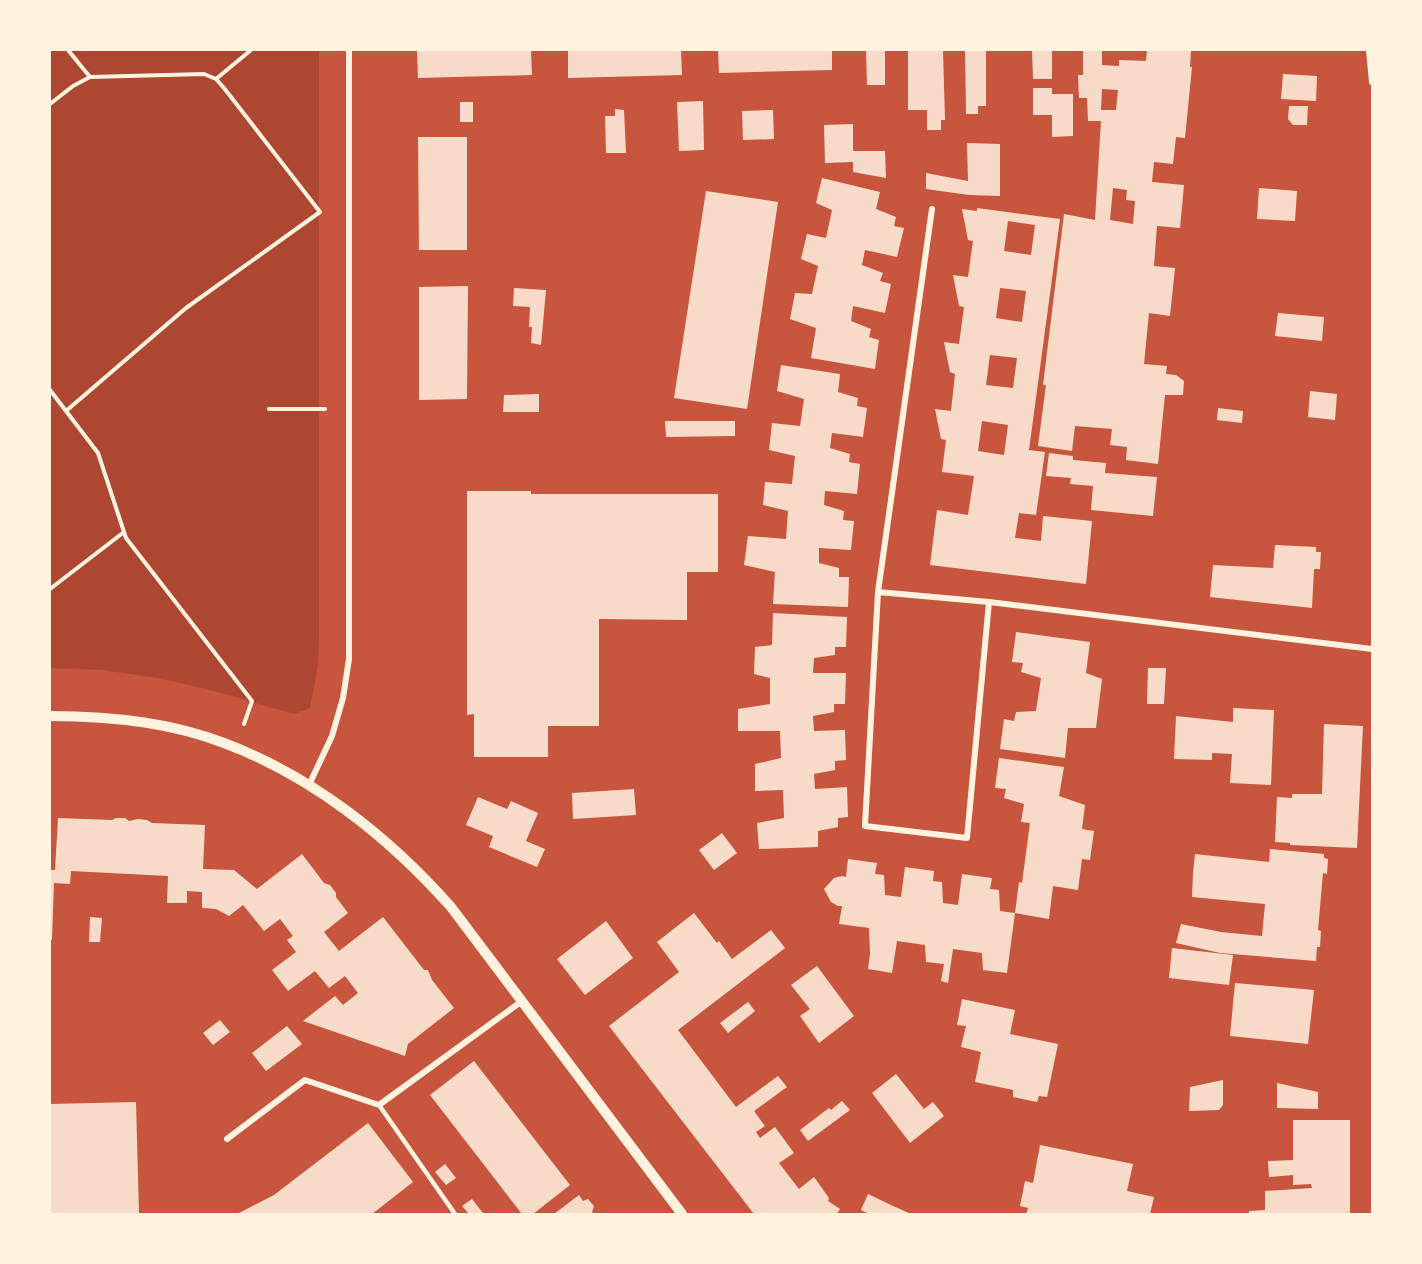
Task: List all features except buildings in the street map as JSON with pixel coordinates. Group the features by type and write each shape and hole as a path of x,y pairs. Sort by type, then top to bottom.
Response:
{"street":[{"path":"309,785 332,736 343,698 349,659 350,50"},
{"path":"1369,50 1372,82"},
{"path":"932,209 878,592 865,826 967,838 989,602"},
{"path":"878,592 989,602 1372,649"},
{"path":"50,716 78,716 166,727 223,742 267,760 309,785 369,828 426,879 474,937 682,1215"},
{"path":"227,1138 305,1080 379,1105 522,1001"}],"lane":[{"path":"379,1105 455,1215"}],"path":[{"path":"68,50 90,77"},
{"path":"216,79 251,50"},
{"path":"50,104 73,86 90,77 204,74 216,79 320,212 186,308 66,411"},
{"path":"50,390 98,453 126,538 252,701 235,747"},
{"path":"269,409 349,408"},
{"path":"50,589 124,532"}],"shaded area":[{"path":"50,50 319,50 319,642 318,665 310,708 294,714 158,678 102,670 50,668"}]}
